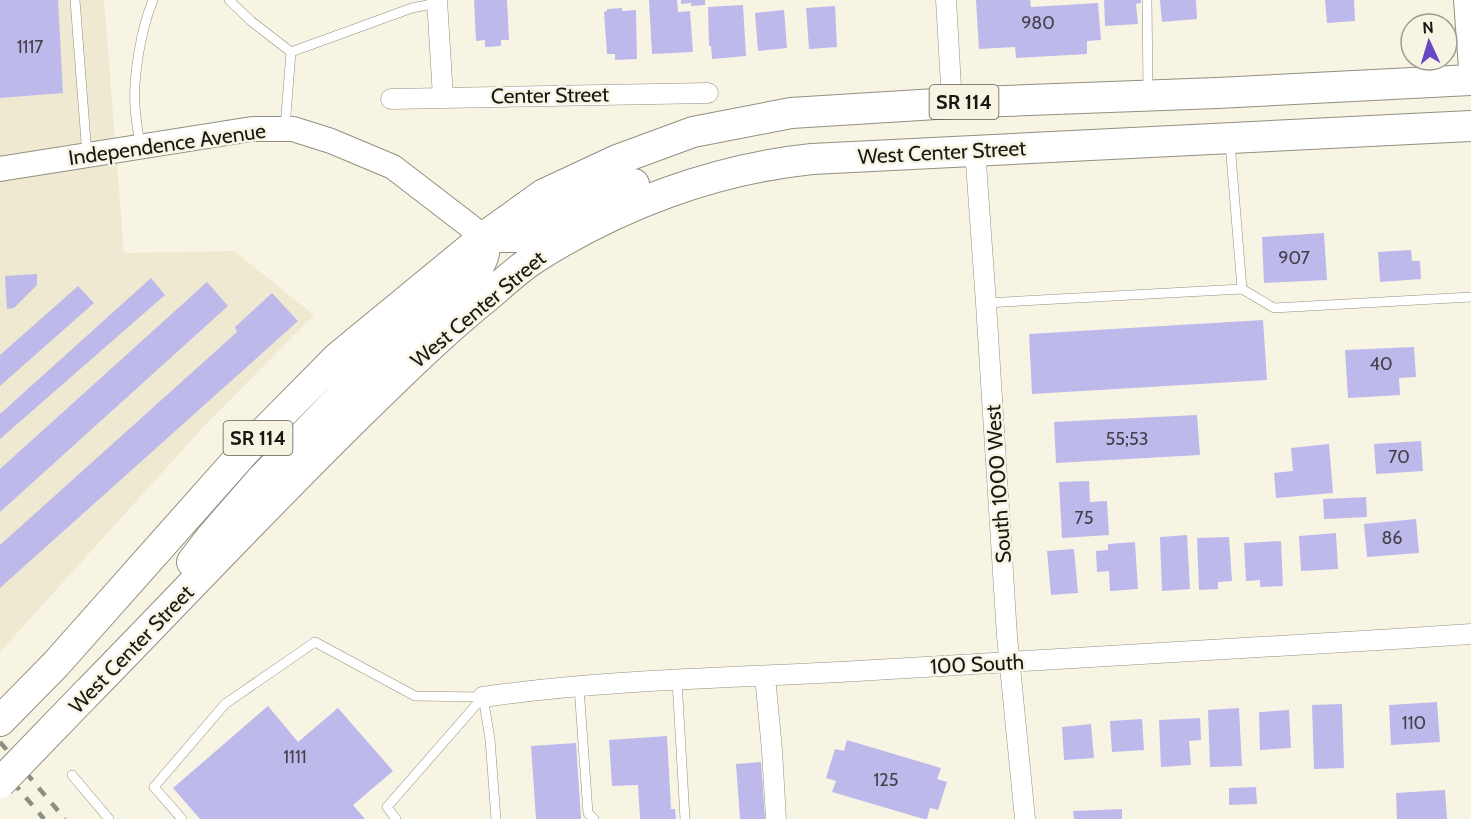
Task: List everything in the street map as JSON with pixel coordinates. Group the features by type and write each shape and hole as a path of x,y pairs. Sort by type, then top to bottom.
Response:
{"main road":[{"name":"West Center Street","path":"0,721 56,664 239,458 338,357 484,237 551,189 616,160 693,132 791,113 952,103 1471,80"},
{"name":"West Center Street","path":"0,783 335,438 428,347 533,260 568,239 669,191 742,169 812,159 975,149 1471,126"},
{"path":"113,667 212,536 259,482 416,320 477,270 484,258 486,247 484,237 521,237 641,181 706,160 759,166"}],"street":[{"path":"946,0 952,103"},
{"path":"1466,0 1471,68"},
{"path":"438,2 443,97"},
{"name":"Center Street","path":"391,99 708,93"},
{"name":"Independence Avenue","path":"0,169 252,129 293,129 331,141 393,167 484,237"},
{"name":"South 1000 West","path":"975,149 1010,663 1025,819"},
{"name":"100 South","path":"483,697 531,690 677,680 1010,663 1471,634"},
{"path":"765,676 776,819"}],"lane":[{"path":"75,0 87,155"},
{"path":"140,146 135,106 137,67 144,20 153,0"},
{"path":"229,0 251,21 291,52"},
{"path":"1147,0 1148,96"},
{"path":"291,52 412,8 438,2"},
{"path":"285,129 291,52"},
{"path":"1230,137 1242,289"},
{"path":"987,303 1242,289 1274,308 1471,297"},
{"path":"182,819 154,787 225,704 315,642 415,696 483,697"},
{"path":"677,680 685,819"},
{"path":"579,687 588,813 594,819"},
{"path":"396,819 387,807 483,697"},
{"path":"483,697 490,740 496,819"},
{"path":"72,775 109,819"}],"shaded area":[{"path":"0,0 104,0 124,253 234,251 314,315 206,424 0,652"}],"building":[{"path":"0,0 58,0 63,93 0,98"},
{"path":"474,0 507,0 509,40 501,40 501,46 485,47 485,40 476,41"},
{"path":"649,0 677,0 678,12 690,11 693,52 652,54"},
{"path":"681,0 705,0 705,5 681,4"},
{"path":"976,0 1030,0 1031,7 1098,3 1101,40 1087,41 1087,54 1016,58 1015,47 979,49"},
{"path":"1104,0 1141,0 1141,3 1136,4 1138,24 1105,26"},
{"path":"1160,0 1196,0 1197,19 1162,22"},
{"path":"1325,0 1354,0 1355,21 1327,23"},
{"path":"743,5 746,56 712,59 711,46 709,46 708,7"},
{"path":"835,6 837,47 809,49 806,8"},
{"path":"622,8 622,11 636,10 637,59 615,60 615,54 607,54 604,12 607,9"},
{"path":"784,10 787,48 758,51 755,13"},
{"path":"1324,233 1327,280 1264,283 1262,237"},
{"path":"1411,250 1412,261 1420,261 1421,279 1380,282 1378,252"},
{"path":"37,274 37,285 14,308 7,309 5,276"},
{"path":"151,278 165,295 0,439 0,414"},
{"path":"207,282 228,306 0,512 0,469"},
{"path":"78,286 94,303 0,386 0,355"},
{"path":"272,293 298,321 0,588 0,545 237,332 235,327"},
{"path":"1263,320 1267,380 1032,394 1029,334"},
{"path":"1414,347 1416,377 1399,378 1400,395 1348,398 1345,350"},
{"path":"1197,415 1200,455 1056,463 1054,422"},
{"path":"1421,441 1423,471 1376,474 1374,444"},
{"path":"1329,444 1333,493 1276,498 1274,473 1293,471 1291,448"},
{"path":"1089,481 1090,502 1107,501 1109,535 1062,538 1059,482"},
{"path":"1366,497 1367,517 1324,519 1323,499"},
{"path":"1416,519 1419,553 1367,557 1364,524"},
{"path":"1336,533 1338,569 1301,571 1299,536"},
{"path":"1187,535 1190,589 1162,591 1160,537"},
{"path":"1229,537 1232,581 1218,582 1218,589 1199,590 1197,538"},
{"path":"1281,541 1283,586 1260,587 1260,580 1246,581 1244,543"},
{"path":"1135,542 1138,589 1110,591 1109,571 1097,572 1096,551 1108,550 1108,544"},
{"path":"1074,549 1078,593 1051,595 1047,551"},
{"path":"1437,702 1440,742 1391,745 1389,705"},
{"path":"1342,704 1344,768 1314,769 1312,705"},
{"path":"268,706 298,742 338,708 393,771 353,805 365,819 200,819 173,788"},
{"path":"1239,708 1242,766 1210,767 1208,710"},
{"path":"1289,710 1291,748 1260,750 1259,712"},
{"path":"1200,718 1201,740 1189,741 1191,765 1161,767 1159,720"},
{"path":"1142,719 1144,750 1112,752 1110,721"},
{"path":"1091,724 1094,758 1064,760 1062,727"},
{"path":"667,736 671,809 675,809 676,819 640,819 638,785 612,786 609,740"},
{"path":"847,740 941,768 937,779 947,782 938,810 930,808 927,819 924,819 832,792 836,781 826,778 835,749 844,751"},
{"path":"576,743 581,819 536,819 531,746"},
{"path":"761,762 765,819 740,819 736,764"},
{"path":"1256,787 1257,804 1229,805 1229,788"},
{"path":"1445,790 1447,819 1397,819 1396,793"},
{"path":"1122,809 1122,819 1074,819 1073,811"}],"railway":[{"path":"0,742 65,819"},
{"path":"0,767 44,819"}]}
